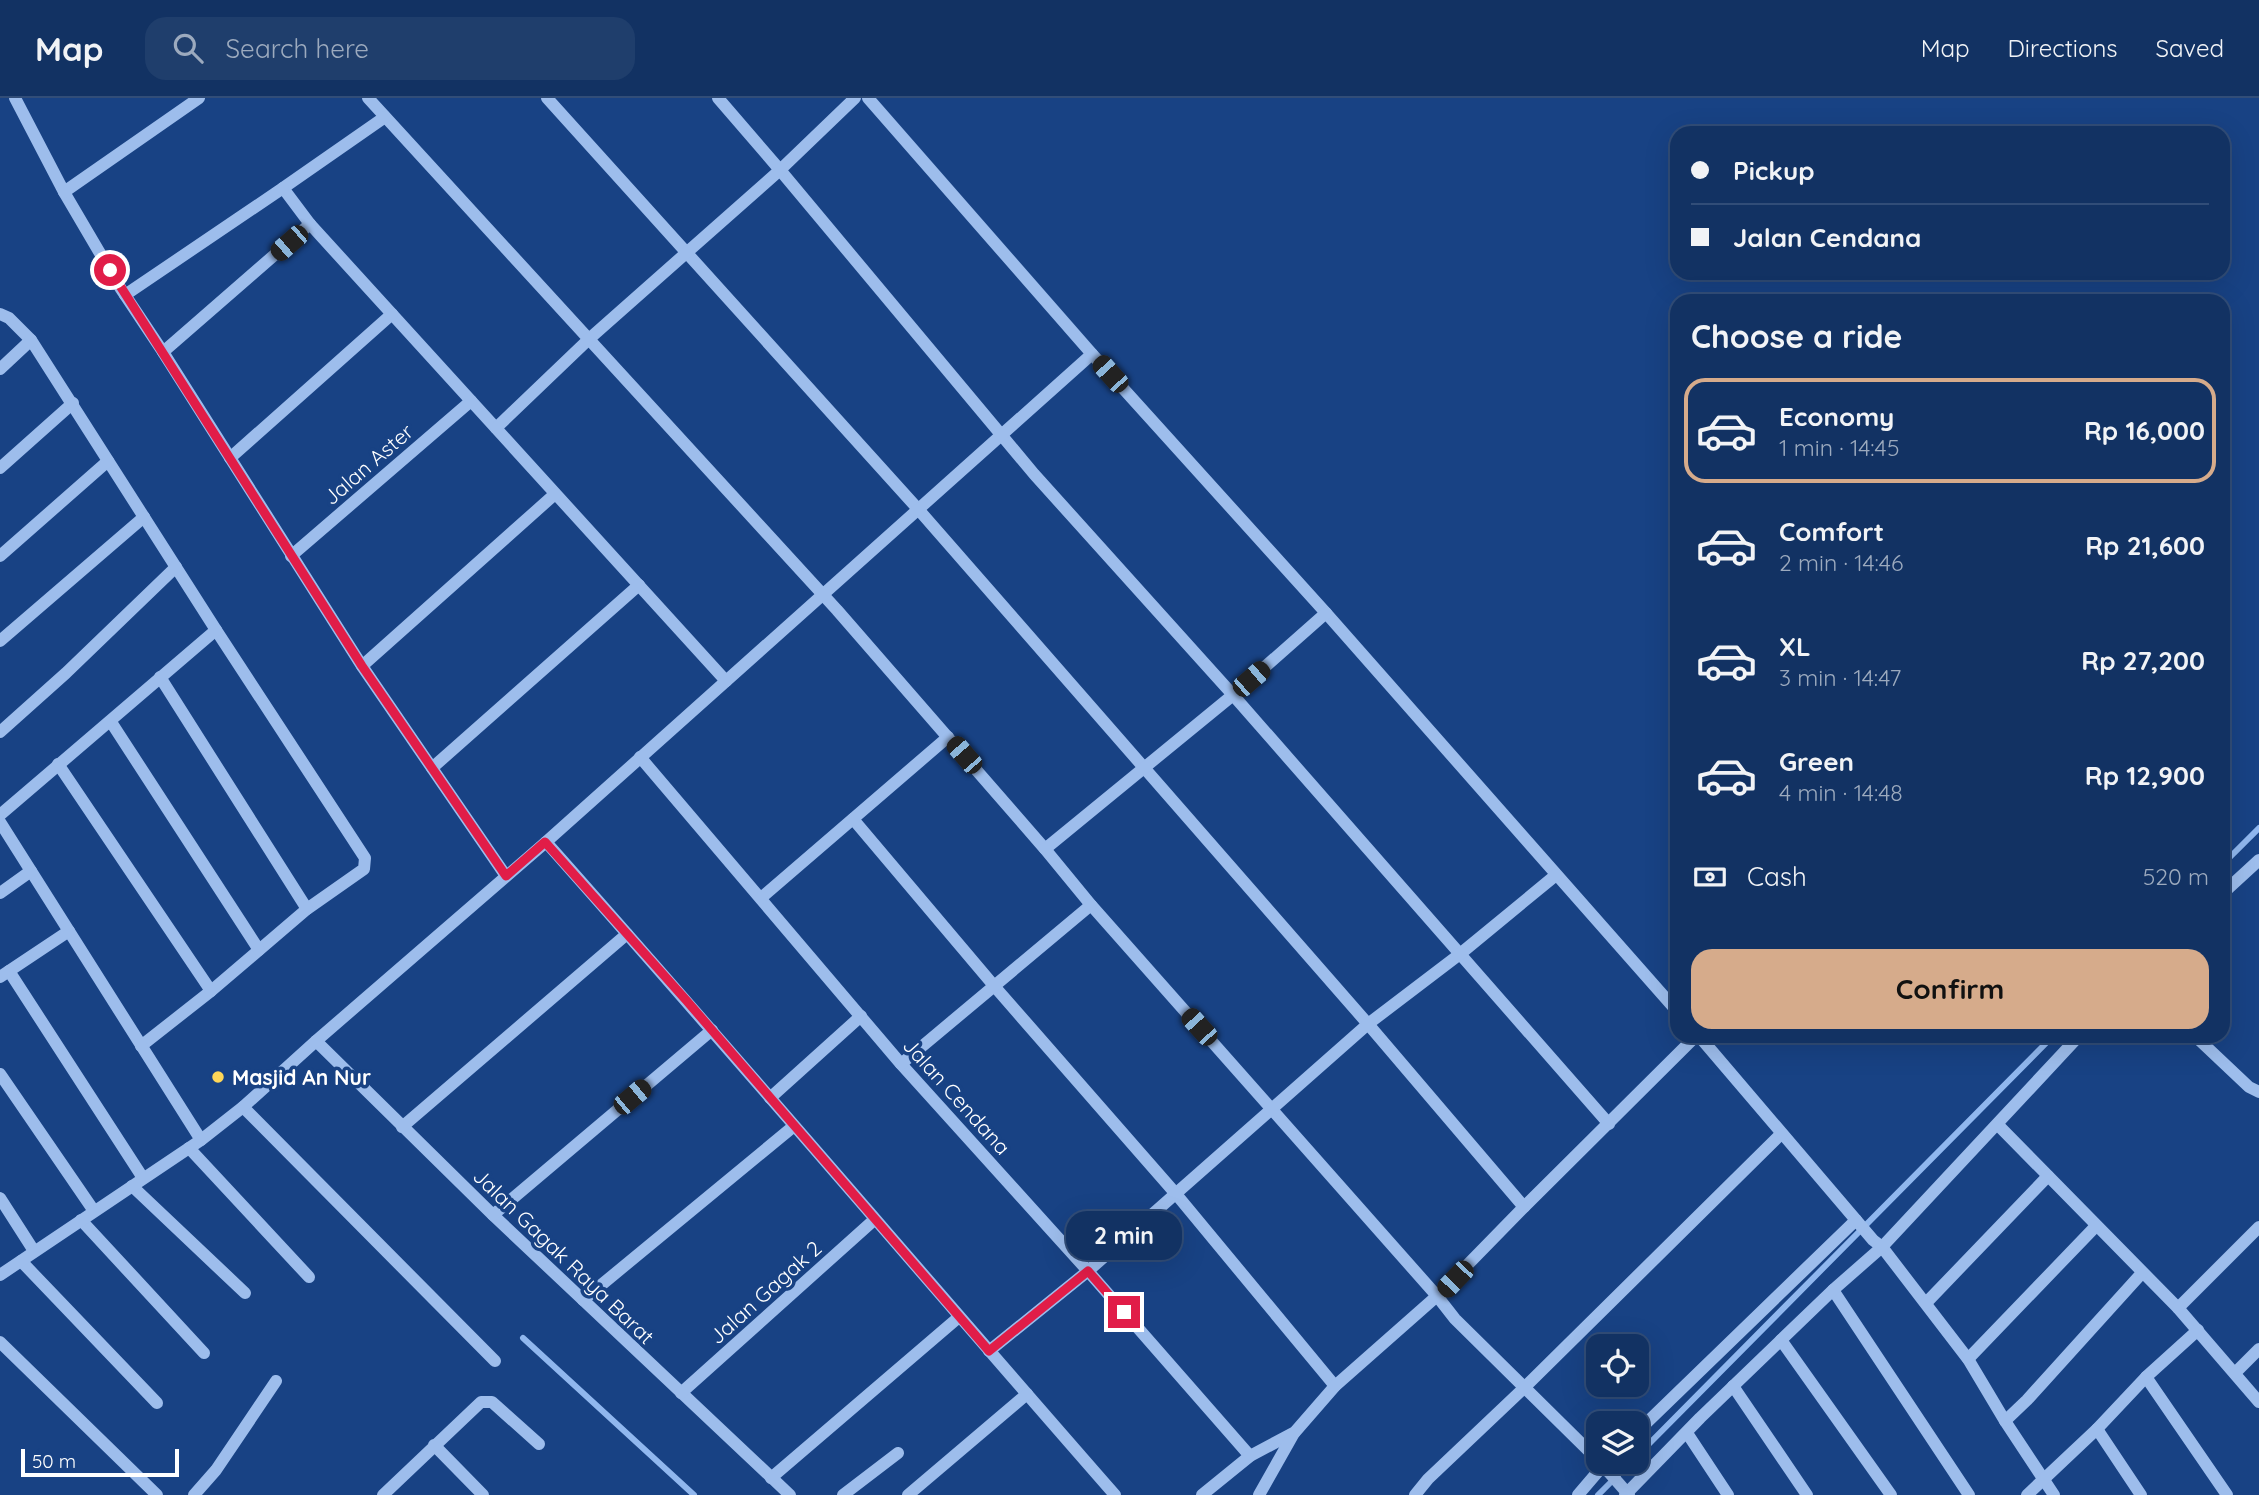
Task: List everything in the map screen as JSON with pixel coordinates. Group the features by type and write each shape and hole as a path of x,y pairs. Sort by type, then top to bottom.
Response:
{"street":[{"path":"15,98 64,192 125,295 362,666 506,876"},
{"path":"64,192 198,98"},
{"path":"368,98 823,594 1091,905 1455,1319 1586,1448"},
{"path":"547,98 918,509 1368,1024 1524,1207"},
{"path":"718,98 1001,435 1609,1124"},
{"path":"496,428 589,339 780,170 855,98"},
{"path":"868,98 1670,1003"},
{"path":"125,295 385,117"},
{"path":"283,188 310,224 726,681"},
{"path":"163,352 310,224"},
{"path":"0,314 9,318 31,340 365,858 364,869 307,909 211,991 141,1046"},
{"path":"230,458 392,314"},
{"path":"0,369 31,340"},
{"path":"0,1275 201,1140 243,1107 545,842 1092,354"},
{"name":"Jalan Aster","path":"291,556 471,401"},
{"path":"0,468 73,403"},
{"path":"0,556 108,461"},
{"path":"362,666 555,494"},
{"path":"0,641 144,517"},
{"path":"0,732 176,567"},
{"path":"432,768 639,585"},
{"path":"1045,849 1233,695 1326,613"},
{"path":"0,815 216,630"},
{"path":"160,677 307,909"},
{"path":"111,722 259,950"},
{"path":"761,898 948,737"},
{"name":"Jalan Cendana","path":"640,757 901,1064 1250,1456"},
{"path":"58,764 211,991"},
{"path":"853,819 1176,1194 1335,1386"},
{"path":"0,822 201,1140"},
{"path":"545,842 712,1030 1027,1394 1107,1492"},
{"path":"2230,887 2258,863"},
{"path":"0,893 31,871"},
{"path":"989,1351 1088,1271 1368,1024 1460,954 1556,875"},
{"path":"901,1064 1091,905"},
{"path":"69,931 5,974 138,1182 245,1293"},
{"path":"402,1127 628,934"},
{"path":"770,1098 861,1016"},
{"path":"493,1214 712,1030"},
{"name":"Jalan Gagak Raya Barat","path":"316,1041 402,1127 790,1495"},
{"path":"1259,1495 1294,1432 1335,1386 1437,1296 1691,1043"},
{"path":"1704,1043 1926,1303 1968,1359 2054,1495"},
{"path":"1611,1474 1626,1492 1998,1125 2073,1043"},
{"path":"2202,1043 2249,1087 2259,1092"},
{"path":"0,1074 94,1211"},
{"path":"243,1107 495,1361"},
{"path":"1998,1125 2178,1308 2259,1402"},
{"path":"583,1300 794,1126"},
{"path":"1415,1495 1428,1479 1782,1134"},
{"path":"189,1148 309,1277"},
{"path":"1926,1303 2048,1176"},
{"path":"0,1198 34,1251"},
{"path":"81,1220 204,1353"},
{"name":"Jalan Gagak 2","path":"681,1393 874,1220"},
{"path":"1649,1421 1857,1221"},
{"path":"1968,1359 2096,1226"},
{"path":"2178,1308 2259,1227"},
{"path":"21,1261 157,1403"},
{"path":"2005,1421 2142,1273"},
{"path":"1833,1290 1969,1495"},
{"path":"771,1478 959,1317"},
{"path":"2027,1495 2097,1429 2146,1377 2198,1330"},
{"path":"1781,1340 1891,1495"},
{"path":"0,1342 157,1495"},
{"path":"2235,1373 2259,1349"},
{"path":"2146,1377 2227,1495"},
{"path":"194,1495 216,1470 276,1381"},
{"path":"1733,1386 1807,1495"},
{"path":"908,1495 1027,1394"},
{"path":"383,1495 477,1405 485,1401 492,1402 538,1444"},
{"path":"2097,1429 2141,1495"},
{"path":"1202,1495 1250,1456 1294,1432"},
{"path":"1686,1433 1728,1495"},
{"path":"434,1445 483,1495"},
{"path":"842,1495 898,1453"},
{"path":"1578,1495 1595,1474"}],"waterway":[{"path":"2230,857 2259,828"},
{"path":"1649,1444 2046,1043"},
{"path":"523,1338 694,1495"},
{"path":"1598,1495 1619,1474"}],"place":[{"name":"Masjid An Nur","path":"218,1077"}],"route":[{"path":"110,270 362,666 506,876 545,842 686,1000 989,1351 1088,1271 1124,1312"}]}
